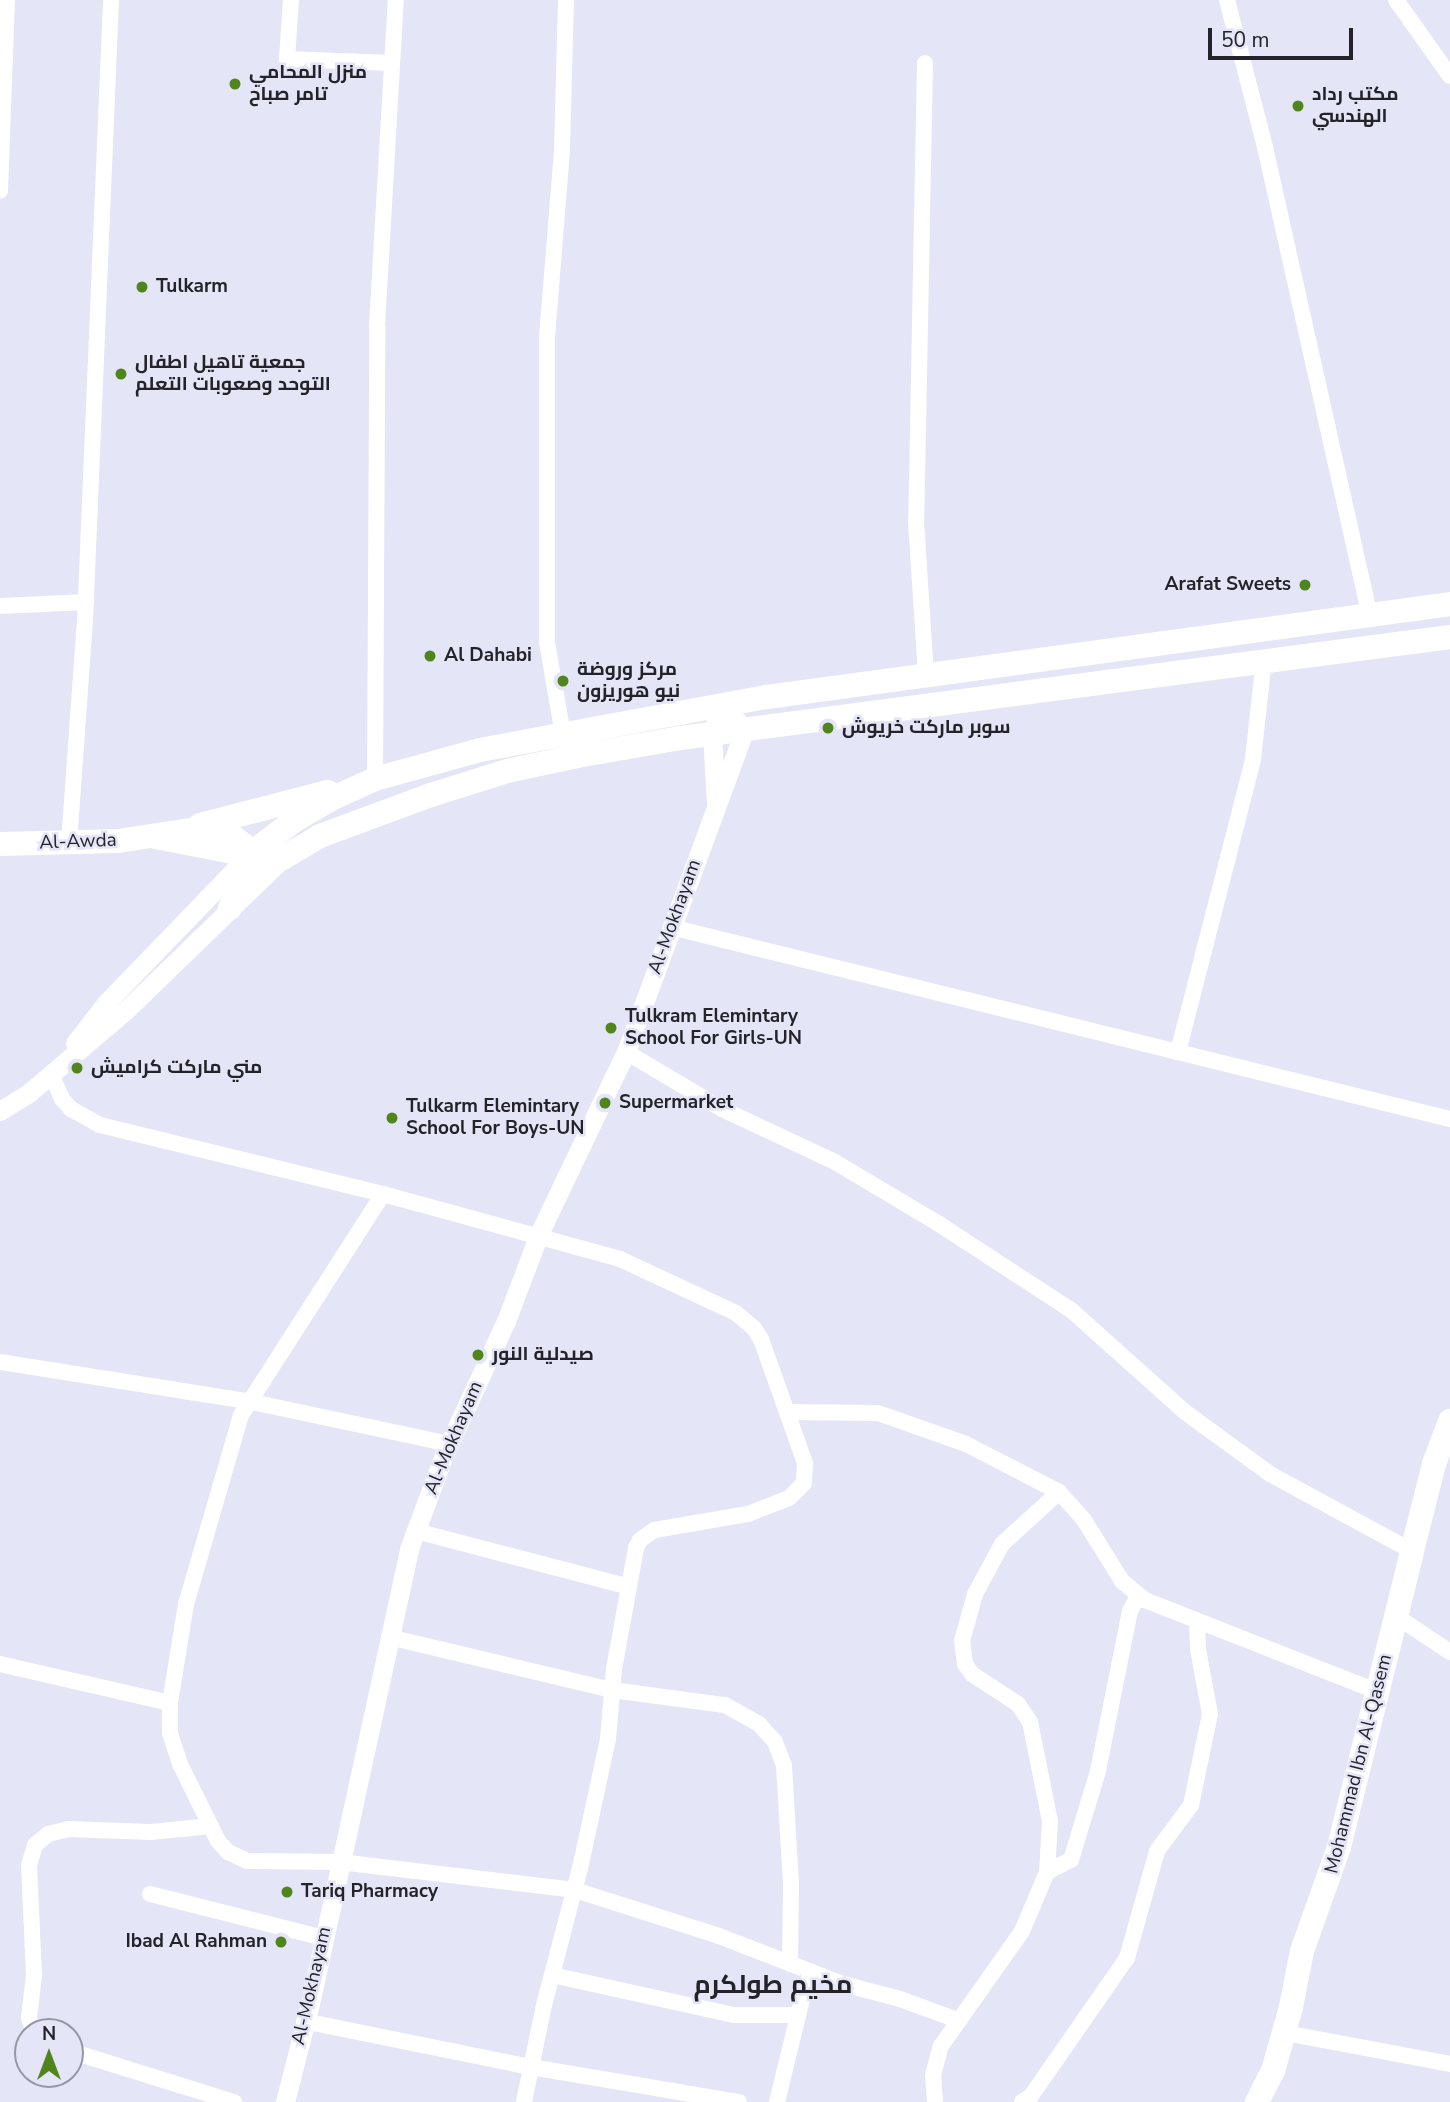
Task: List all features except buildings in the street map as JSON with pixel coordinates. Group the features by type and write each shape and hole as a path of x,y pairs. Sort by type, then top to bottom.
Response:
{"main road":[{"path":"156,837 480,750 721,705 1450,604"},
{"path":"249,855 283,858 333,831 507,771 745,729 1450,637"},
{"path":"249,855 295,820 333,798 375,779"},
{"path":"156,837 196,829 214,830 238,838 249,855 247,877 230,908"},
{"name":"Al-Awda","path":"0,844 69,844 156,837"},
{"name":"Mohammad Ibn Al-Qasem","path":"1257,2102 1273,2071 1285,2033 1302,1951 1339,1847 1412,1551 1442,1467 1450,1421"}],"street":[{"path":"0,191 7,0"},
{"path":"69,844 86,602 111,0"},
{"path":"291,0 287,59 392,63"},
{"path":"375,779 377,327 396,0"},
{"path":"563,734 547,642 547,337 562,151 566,0"},
{"path":"1227,0 1265,147 1370,615"},
{"path":"1395,0 1450,76"},
{"path":"925,63 916,521 926,675"},
{"path":"0,606 86,602"},
{"path":"1178,1052 1253,759 1264,660"},
{"path":"716,804 712,734 721,705 745,729"},
{"name":"Al-Mokhayam","path":"285,2102 324,1938 388,1637 416,1531 449,1444 506,1321 539,1234 626,1052 745,729"},
{"path":"51,1074 106,1003 249,855"},
{"path":"0,1111 51,1074 125,1011 283,858"},
{"path":"671,928 1450,1119"},
{"path":"626,1052 722,1109 835,1162 939,1224 1071,1310 1185,1412 1270,1474 1412,1551"},
{"path":"51,1074 62,1099 71,1109 100,1125 539,1234 620,1259 746,1320 761,1339 807,1473 798,1492 748,1514 646,1534 636,1548 612,1690 608,1739 524,2102"},
{"path":"383,1194 246,1408 186,1604 170,1703 174,1748 211,1826 228,1852 247,1861 340,1862 575,1890 719,1936 809,1971 957,2020"},
{"path":"0,1362 231,1398 246,1408 449,1444"},
{"path":"787,1412 878,1413 966,1444 1059,1492 1084,1520 1122,1581 1138,1596 1376,1691"},
{"path":"935,2102 936,2061 945,2037 1022,1931 1047,1872 1049,1809 1030,1722 1018,1704 972,1674 962,1652 975,1594 1002,1544 1059,1492"},
{"path":"416,1531 629,1587"},
{"path":"1047,1872 1071,1860 1098,1771 1130,1611 1138,1596"},
{"path":"1396,1616 1450,1653"},
{"path":"1022,2102 1031,2096 1127,1958 1157,1851 1191,1805 1210,1714 1198,1649 1197,1621"},
{"path":"388,1637 612,1690 725,1705 768,1732 784,1765 791,1884 790,1964"},
{"path":"0,1664 170,1703"},
{"path":"29,2018 34,1975 29,1865 35,1845 48,1834 68,1829 151,1832 211,1826"},
{"path":"150,1894 324,1938"},
{"path":"777,2102 809,1971"},
{"path":"552,1975 734,2015 797,2015"},
{"path":"304,2021 531,2067 738,2102"},
{"path":"1285,2033 1450,2064"},
{"path":"84,2055 234,2102"}],"place":[{"name":"منزل المحامي تامر صباح","path":"235,84"},
{"name":"مكتب رداد الهندسي","path":"1298,106"},
{"name":"Tulkarm","path":"142,287"},
{"name":"جمعية تاهيل اطفال التوحد وصعوبات التعلم","path":"121,374"},
{"name":"Arafat Sweets","path":"1305,585"},
{"name":"Al Dahabi","path":"430,656"},
{"name":"مركز وروضة نيو هوريزون","path":"563,681"},
{"name":"سوبر ماركت خريوش","path":"828,728"},
{"name":"Tulkram Elemintary School For Girls-UN","path":"611,1028"},
{"name":"مني ماركت كراميش","path":"77,1068"},
{"name":"Supermarket","path":"605,1103"},
{"name":"Tulkarm Elemintary School For Boys-UN","path":"392,1118"},
{"name":"صيدلية النور","path":"478,1355"},
{"name":"Tariq Pharmacy","path":"287,1892"},
{"name":"Ibad Al Rahman","path":"281,1942"}],"district":[{"name":"مخيم طولكرم","path":"773,1985"}]}
